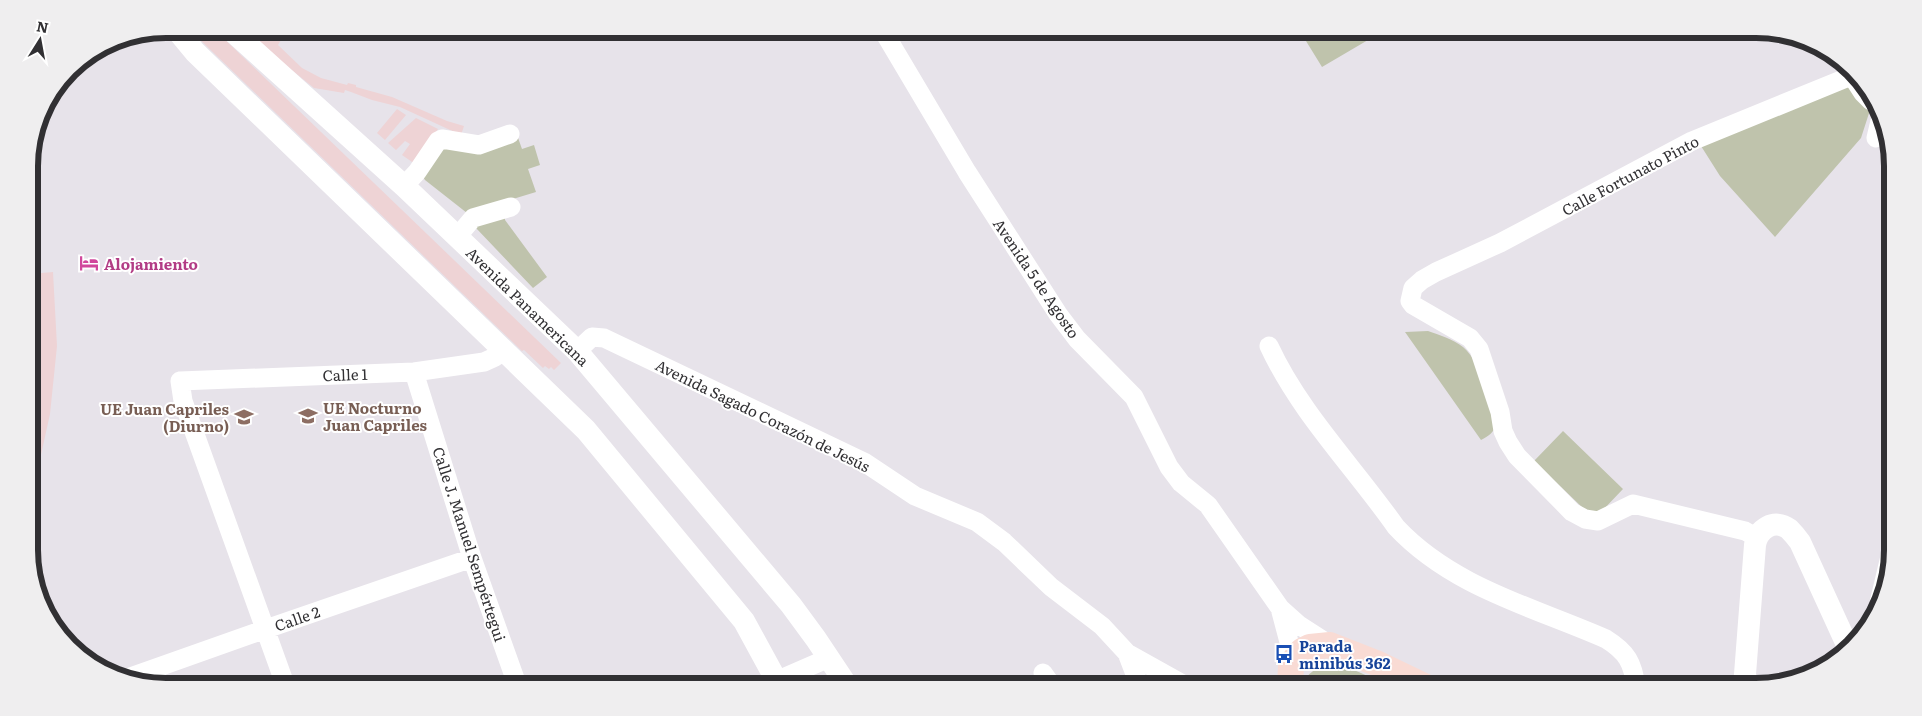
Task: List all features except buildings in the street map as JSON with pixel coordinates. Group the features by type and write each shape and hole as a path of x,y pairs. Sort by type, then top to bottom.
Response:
{"main road":[{"path":"1290,676 1302,651 1310,647 1330,645 1376,663 1407,678"}],"street":[{"path":"183,38 195,52 466,316 505,350 586,430 744,620 770,678"},
{"name":"Avenida Panamericana","path":"240,38 404,186 577,351 791,605 842,678"},
{"name":"Avenida 5 de Agosto","path":"887,38 967,172 1058,314 1077,339 1134,397 1169,467 1181,483 1208,505 1280,608 1299,625 1330,645"},
{"name":"Calle Fortunato Pinto","path":"1756,537 1745,531 1633,504 1598,521 1585,519 1572,512 1517,456 1508,442 1479,349 1470,338 1413,305 1410,301 1413,288 1436,272 1500,243 1692,141 1849,77"},
{"path":"404,186 417,172 438,141 442,139 479,145 510,134"},
{"path":"457,237 473,218 511,207"},
{"name":"Avenida Sagado Corazón de Jesús","path":"577,351 592,337 604,338 864,462 915,496 978,522 1004,542 1051,586 1102,626 1127,653 1172,678"},
{"path":"1269,346 1280,370 1297,396 1396,527 1411,543 1479,587 1606,639 1616,645 1628,658 1635,678"},
{"name":"Calle 1","path":"266,629 183,401 180,381 414,372 484,362 496,357 505,350"},
{"name":"Calle J. Manuel Sempértegui","path":"414,372 472,558 515,678"},
{"path":"1745,678 1756,537 1768,526 1775,525 1789,529 1800,542 1846,642"},
{"name":"Calle 2","path":"137,675 472,558"},
{"name":"Avenida 5 de Agosto","path":"1280,608 1288,636 1290,676"},
{"path":"266,629 283,678"},
{"path":"1127,653 1137,678"},
{"path":"788,678 829,658"}],"shaded area":[{"path":"198,38 223,38 561,363 554,370 551,367 549,369 545,366 543,368 524,350 522,351"},
{"path":"252,38 278,38 281,40 278,45 302,68 321,78 347,85 348,83 356,85 356,87 392,97 447,121 464,126 461,135 400,107 372,100 345,90 344,93 314,88"},
{"path":"397,109 406,115 385,140 377,133"},
{"path":"416,118 438,129 415,164 402,155 410,144 405,141 396,150 388,143"},
{"path":"53,272 57,346 50,414 38,466 38,273"}],"green space":[{"path":"1312,38 1367,38 1368,40 1322,67 1306,41"},
{"path":"1840,85 1855,87 1870,109 1861,138 1775,237 1720,176 1701,146"},
{"path":"517,135 522,149 534,145 540,165 528,169 536,192 467,213 423,177 442,146"},
{"path":"505,216 505,220 547,277 533,288 476,228 477,222"},
{"path":"1428,331 1463,347 1470,354 1480,372 1496,425 1490,434 1481,440 1405,332"},
{"path":"1563,431 1623,489 1602,511 1586,511 1534,461"},
{"path":"1323,665 1341,666 1371,678 1306,678"}],"place":[{"name":"Alojamiento","path":"89,263"},
{"name":"UE Nocturno Juan Capriles","path":"308,416"},
{"name":"UE Juan Capriles (Diurno)","path":"244,417"},
{"name":"Parada minibús 362","path":"1284,654"}]}
